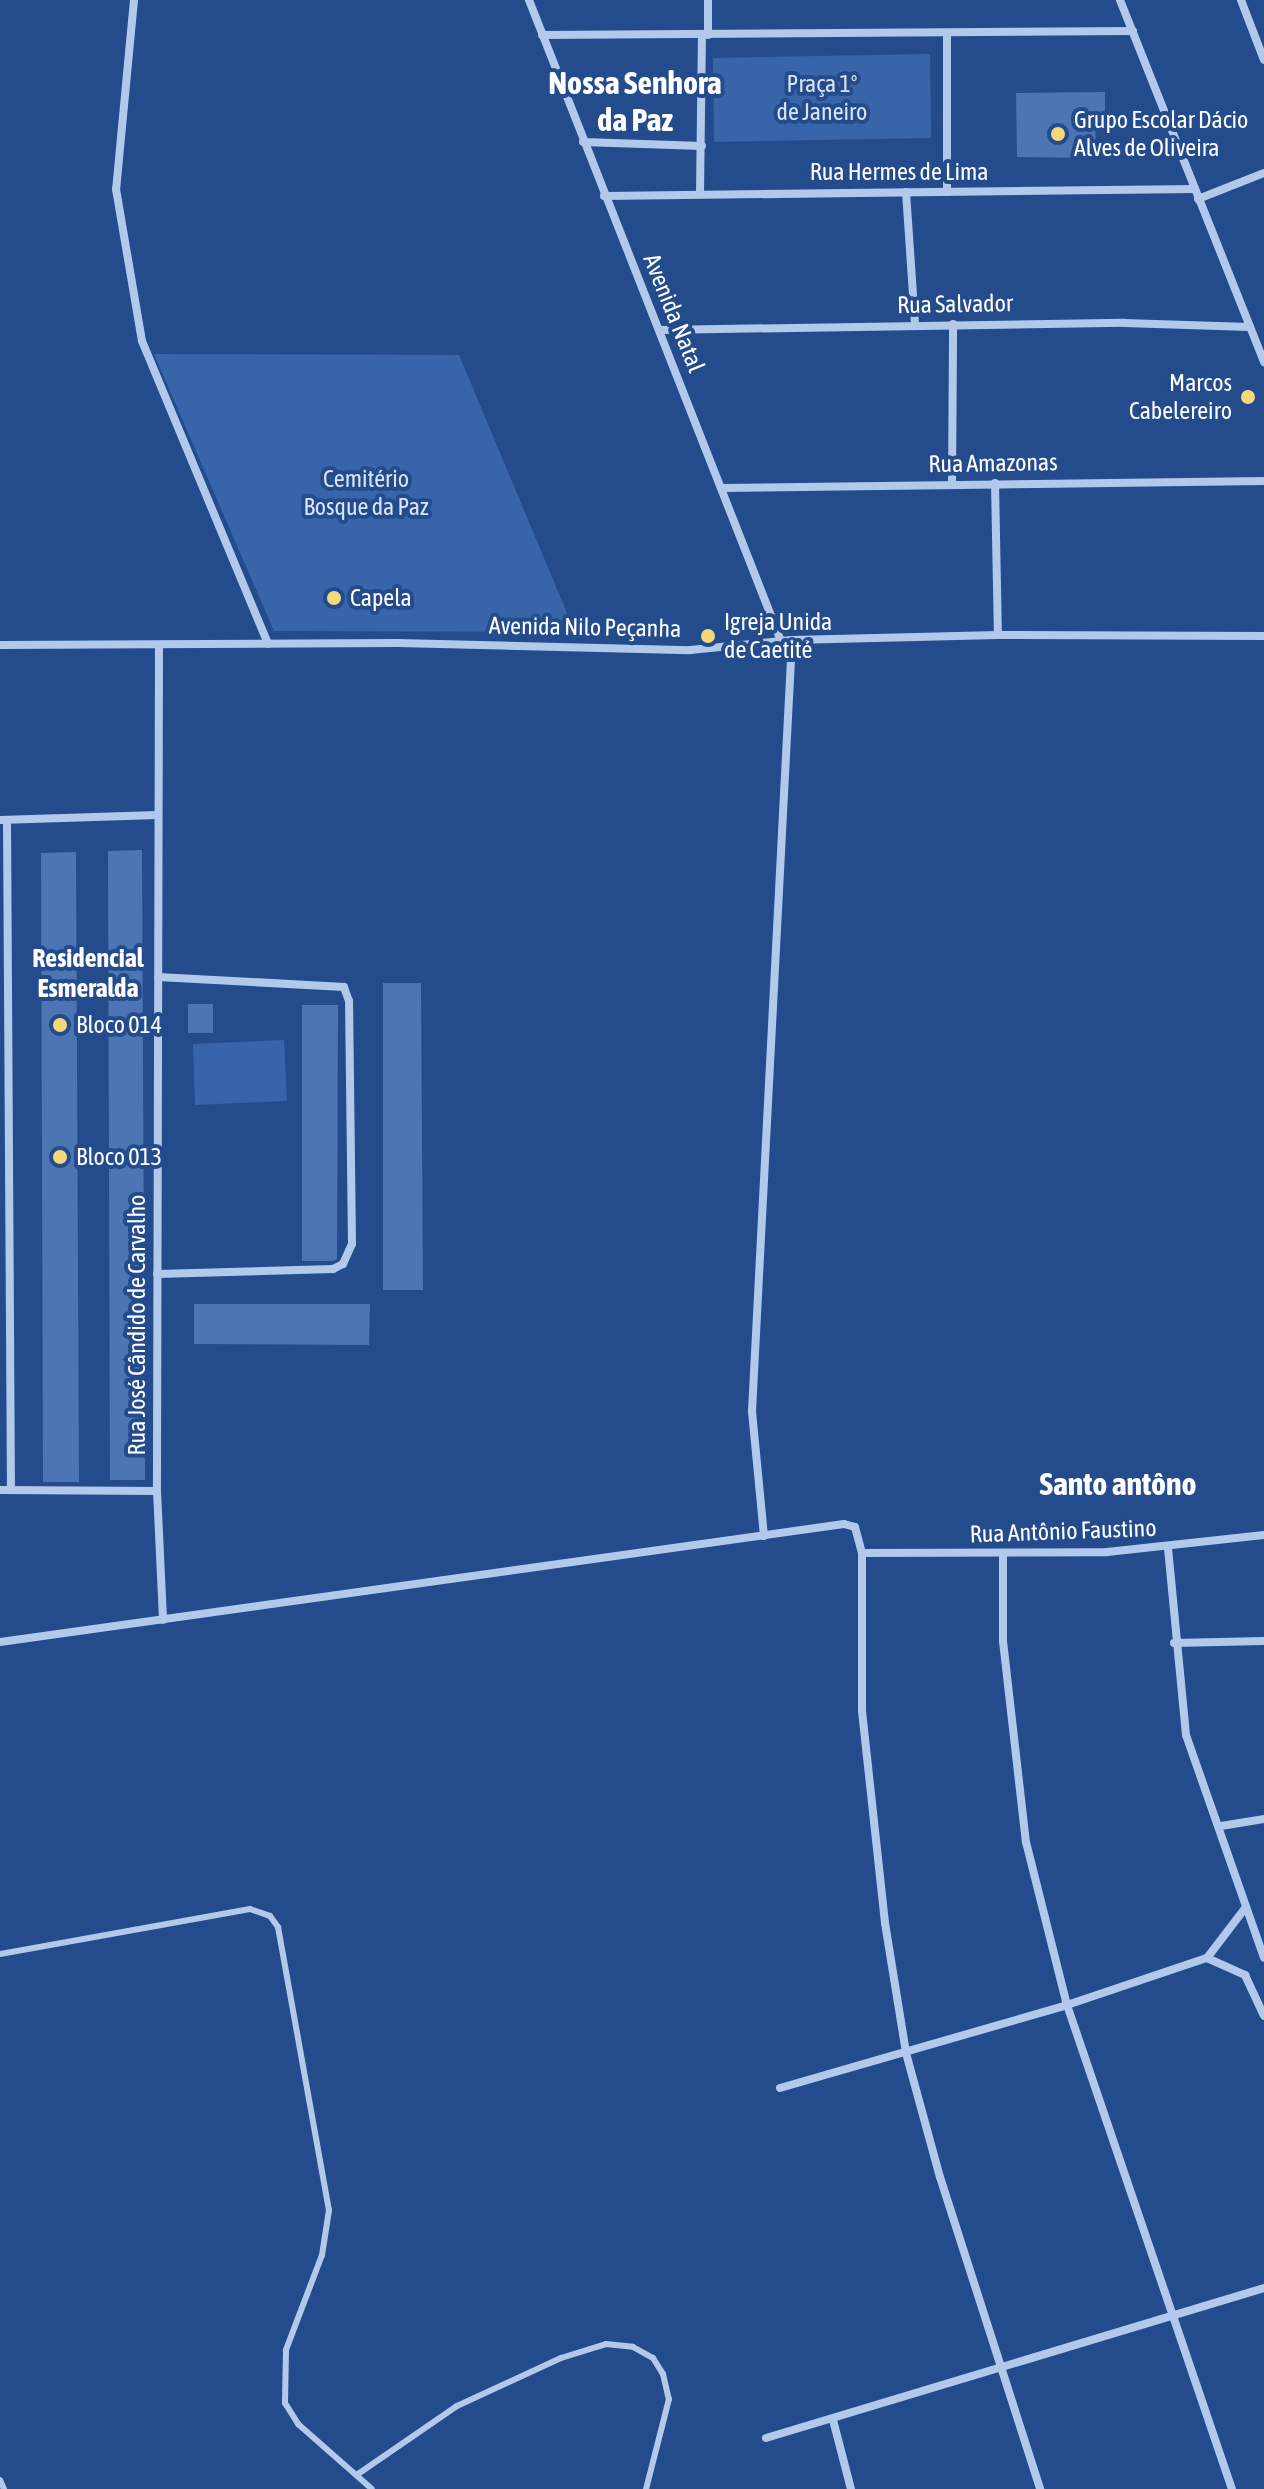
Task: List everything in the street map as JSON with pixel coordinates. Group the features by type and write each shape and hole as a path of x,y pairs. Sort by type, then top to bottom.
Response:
{"street":[{"path":"134,0 116,189 139,327 167,407 268,644"},
{"name":"Avenida Natal","path":"529,0 781,641"},
{"path":"700,194 708,0"},
{"path":"1120,0 1264,362"},
{"path":"1241,0 1264,60"},
{"path":"542,35 947,35 1133,31"},
{"path":"947,35 947,192"},
{"path":"583,142 702,146"},
{"path":"1198,199 1264,173"},
{"name":"Rua Hermes de Lima","path":"604,196 1195,189"},
{"path":"906,192 915,325"},
{"path":"952,483 953,324"},
{"name":"Rua Salvador","path":"660,330 953,324 1250,327"},
{"name":"Rua Amazonas","path":"722,488 1264,481"},
{"path":"995,483 998,635"},
{"name":"Avenida Nilo Peçanha","path":"0,645 268,644 690,650 792,640 998,635 1264,636"},
{"path":"764,1536 752,1411 792,640"},
{"name":"Rua José Cândido de Carvalho","path":"159,645 157,1491 163,1620"},
{"path":"11,1490 3,820 158,815"},
{"path":"157,1274 333,1269 343,1264 352,1244 349,1001 344,987 158,977"},
{"path":"0,1490 157,1491"},
{"path":"0,1642 847,1524 857,1531 862,1553 862,1711 885,1923 906,2053 1040,2489"},
{"name":"Rua Antônio Faustino","path":"862,1553 1003,1555 1168,1548 1264,1535"},
{"path":"1168,1548 1174,1643 1186,1735 1221,1826 1264,1958"},
{"path":"1003,1555 1003,1641 1014,1770 1067,2005 1232,2489"},
{"path":"1174,1643 1264,1641"},
{"path":"1221,1826 1264,1819"},
{"path":"780,2088 1067,2005 1207,1958 1246,1907"},
{"path":"1207,1958 1245,1975 1264,2016"},
{"path":"766,2438 1001,2370 1264,2288"},
{"path":"833,2420 851,2489"}],"lane":[{"path":"0,1954 250,1909 270,1916 278,1927 329,2210 322,2255 286,2350 285,2403 298,2424 372,2489"},
{"path":"358,2474 457,2406 561,2358 606,2344 633,2347 653,2358 663,2374 669,2399 646,2489"},
{"path":"0,2480 4,2489"}],"green space":[{"name":"Praça 1° de Janeiro","path":"930,54 931,138 714,142 713,58"},
{"name":"Cemitério Bosque da Paz","path":"154,354 459,355 575,632 274,631"},
{"path":"284,1040 287,1101 195,1105 193,1044"}],"building":[{"path":"1105,92 1105,120 1095,120 1096,158 1017,157 1016,93"},
{"path":"142,850 145,1480 110,1480 108,851"},
{"path":"76,852 79,1482 43,1482 41,853"},
{"path":"383,983 421,983 423,1290 383,1290"},
{"path":"188,1004 213,1004 213,1033 188,1033"},
{"path":"302,1005 338,1005 337,1259 333,1261 302,1261"},
{"path":"194,1304 370,1304 369,1345 194,1344"}],"place":[{"name":"Grupo Escolar Dácio Alves de Oliveira","path":"1058,134"},
{"name":"Marcos Cabelereiro","path":"1248,397"},
{"name":"Capela","path":"334,598"},
{"name":"Igreja Unida de Caetité","path":"708,636"},
{"name":"Bloco 014","path":"60,1025"},
{"name":"Bloco 013","path":"60,1157"}],"district":[{"name":"Nossa Senhora da Paz","path":"635,102"},
{"name":"Residencial Esmeralda","path":"88,974"},
{"name":"Santo antôno","path":"1118,1484"}]}
